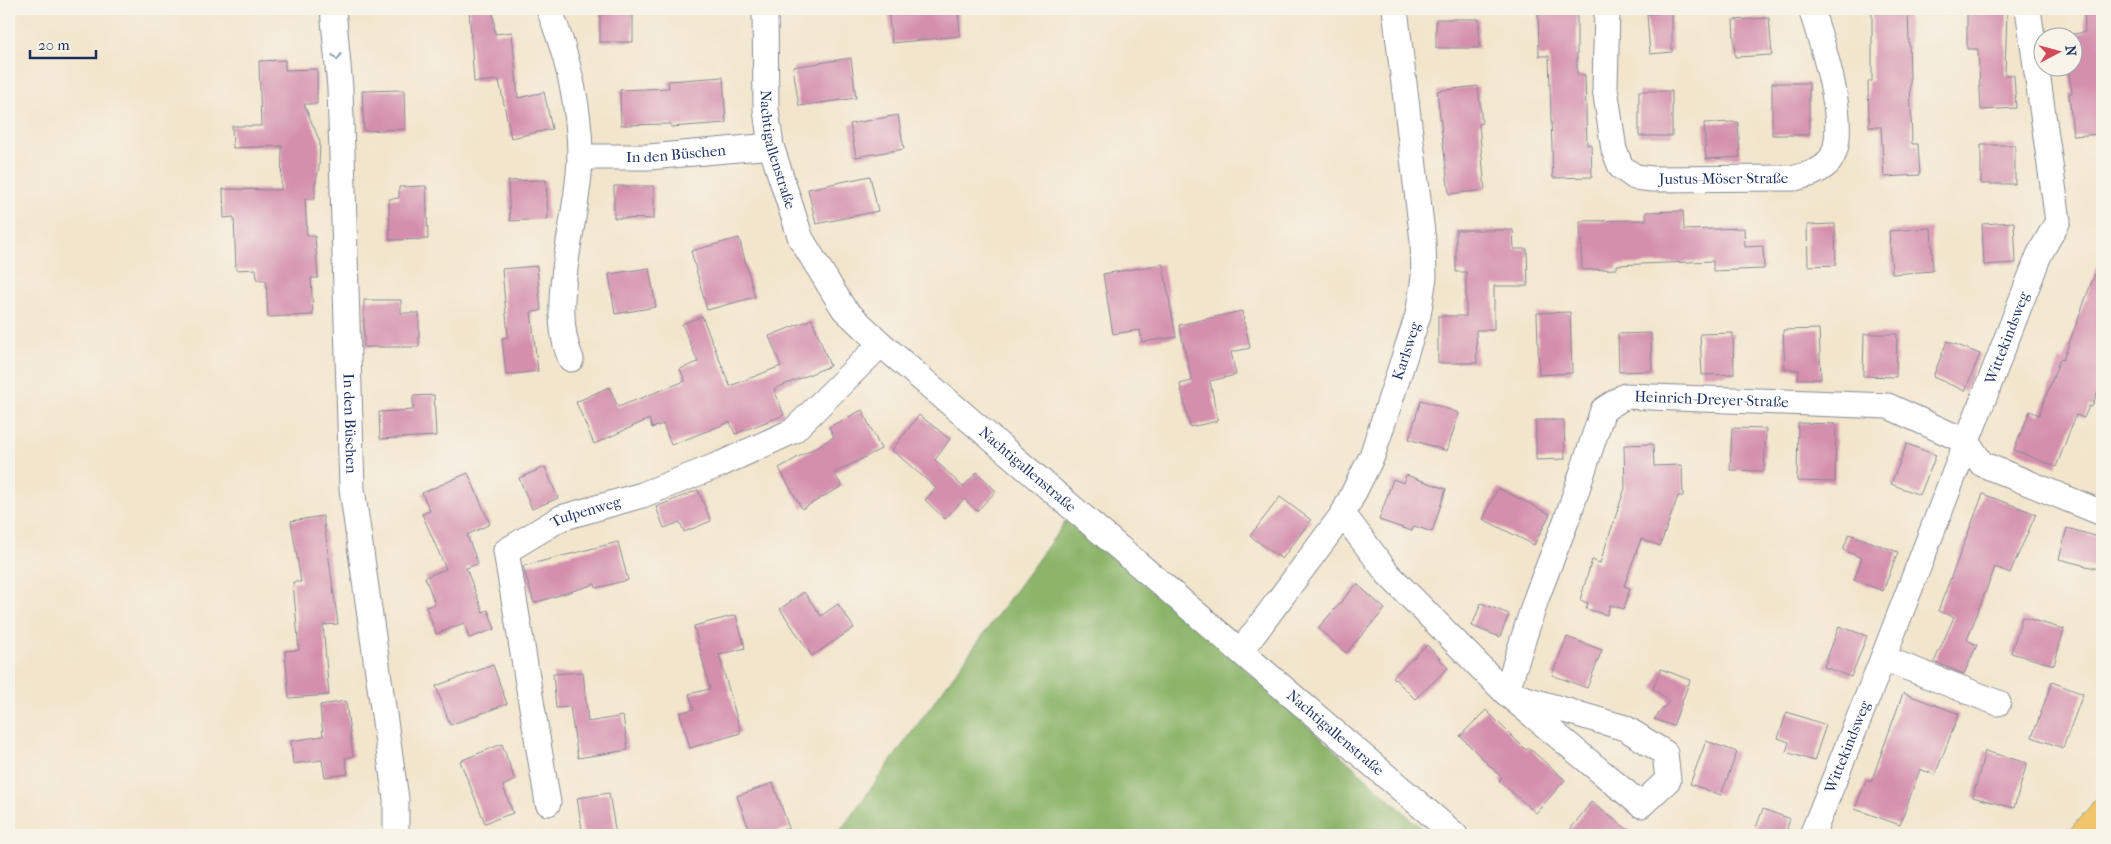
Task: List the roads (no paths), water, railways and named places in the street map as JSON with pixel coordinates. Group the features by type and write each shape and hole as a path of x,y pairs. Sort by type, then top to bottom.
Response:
{"main road":[{"path":"2082,835 2102,813"}],"street":[{"name":"In den Büschen","path":"333,9 340,88 352,489 396,799 396,835"},
{"path":"549,9 557,30 577,110 580,157 575,212 562,295 565,346 571,359"},
{"name":"Nachtigallenstraße","path":"765,9 764,77 772,146 801,239 844,309 881,344 1455,835"},
{"name":"Karlsweg","path":"1240,651 1343,514 1372,456 1418,315 1424,277 1423,241 1395,9"},
{"name":"Justus-Möser-Straße","path":"1607,9 1606,88 1614,150 1621,167 1635,177 1652,179 1795,178 1814,173 1829,162 1837,144 1839,124 1822,40 1811,9"},
{"name":"Wittekindsweg","path":"1812,835 1884,658 2039,255 2058,221 2028,9"},
{"name":"In den Büschen","path":"580,157 648,157 772,146"},
{"name":"Tulpenweg","path":"548,803 506,550 561,518 642,495 721,464 792,431 881,344"},
{"name":"Heinrich-Dreyer-Straße","path":"1506,693 1537,596 1568,516 1603,410 1625,396 1888,406 1967,442"},
{"path":"1967,442 1982,464 2102,513"},
{"path":"1343,514 1388,574 1506,693 1641,805 1668,780 1665,754 1625,728 1506,693"},
{"path":"1884,658 1998,704"}]}
